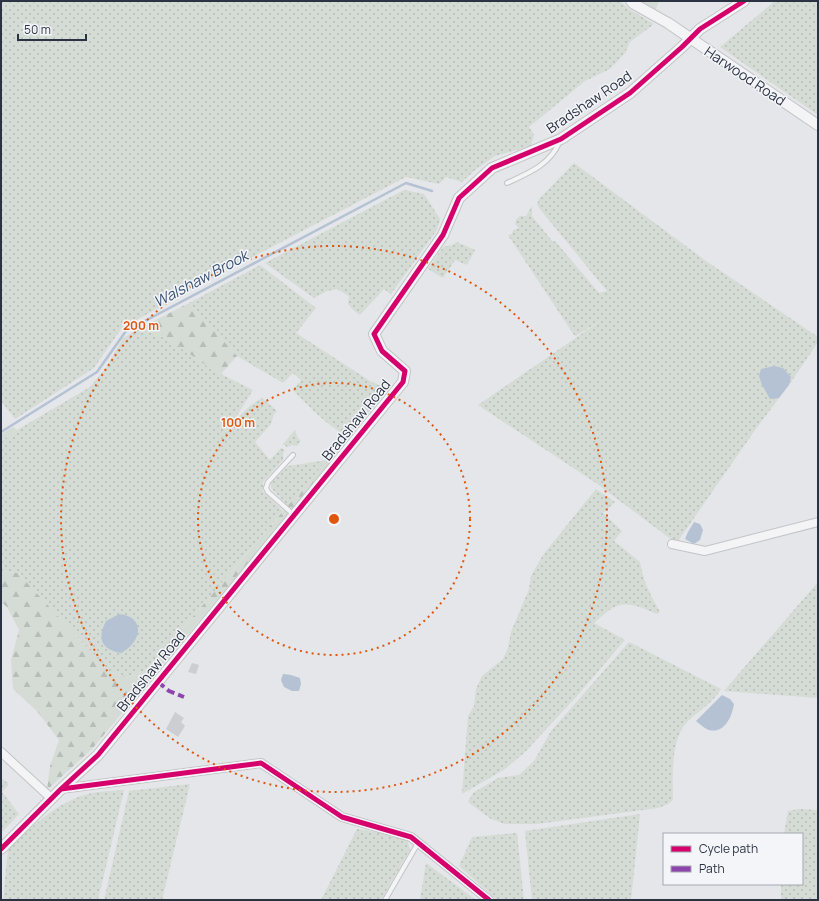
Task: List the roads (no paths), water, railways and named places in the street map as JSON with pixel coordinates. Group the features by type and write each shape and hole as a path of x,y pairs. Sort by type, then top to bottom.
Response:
{"street":[{"name":"Harwood Road","path":"631,1 690,38 818,125"},
{"name":"Bradshaw Road","path":"1,849 61,789 98,755 403,382 406,371 382,351 374,334 443,235 459,198 492,168 560,139 630,93 700,29 744,1"},
{"path":"672,544 705,551 818,522"},
{"path":"1,752 52,798"},
{"path":"61,789 261,763 342,817 411,837 489,900"}],"lane":[{"path":"507,183 540,167 556,149 560,139"},
{"path":"293,455 268,482 266,488 268,492 294,515"},
{"path":"385,900 418,843"}],"water":[{"path":"774,366 783,368 791,377 789,385 779,398 770,399 759,376 761,369"},
{"path":"694,522 700,524 703,530 700,540 694,544 685,539"},
{"path":"119,614 128,616 134,620 138,631 137,637 133,643 128,649 121,653 105,646 102,638 103,627 106,621"},
{"path":"283,674 300,678 301,684 299,691 292,691 284,687 281,680"},
{"path":"722,695 730,699 734,704 732,714 723,727 715,731 704,728 696,721"}],"waterway":[{"name":"Walshaw Brook","path":"1,432 97,372 126,331 406,183 432,191"}]}
